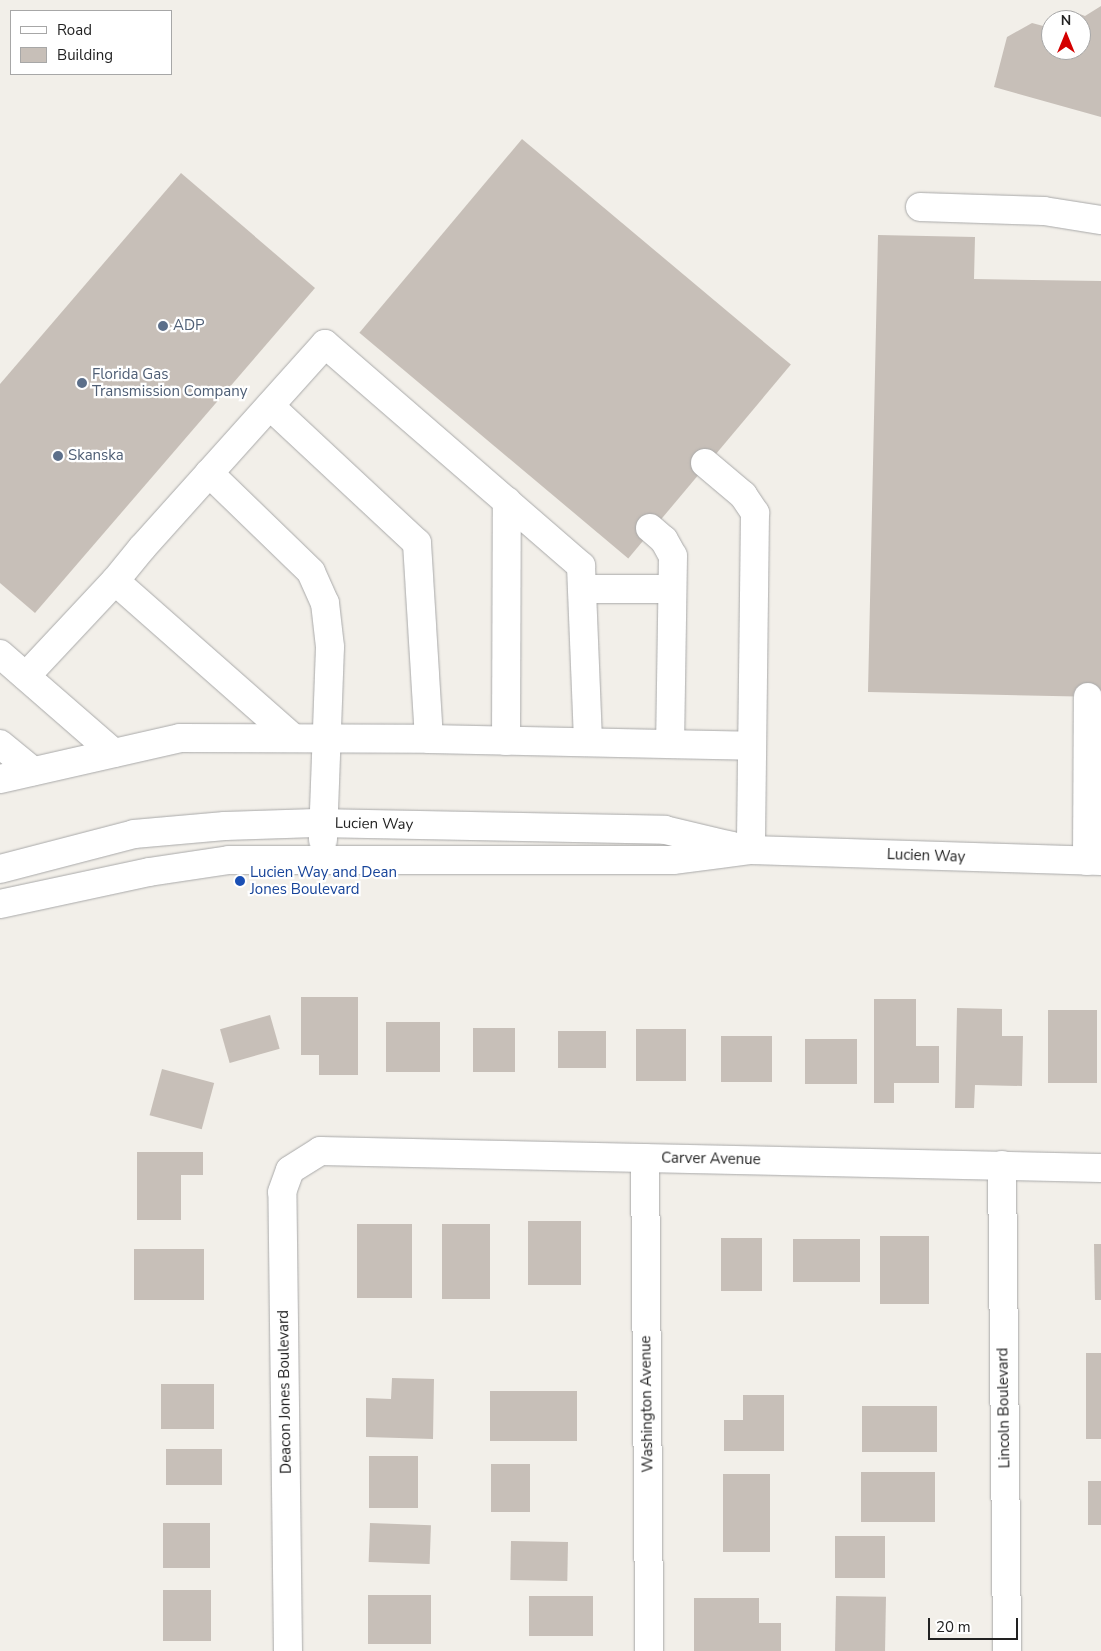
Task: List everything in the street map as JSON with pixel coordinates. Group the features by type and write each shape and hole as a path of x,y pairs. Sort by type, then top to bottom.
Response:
{"street":[{"path":"920,207 1044,212 1101,220"},
{"path":"26,676 115,581 325,344 581,566 588,742"},
{"path":"270,406 417,543 429,739"},
{"path":"705,463 743,495 755,513 751,850"},
{"path":"209,473 311,572 325,603 330,647 322,860"},
{"path":"506,502 506,741"},
{"path":"650,528 664,540 673,556 670,744"},
{"path":"115,581 292,737"},
{"path":"582,589 672,589"},
{"path":"0,654 114,753"},
{"path":"1088,697 1094,861"},
{"path":"0,779 180,738 328,737 752,746"},
{"path":"0,744 33,772"},
{"name":"Lucien Way","path":"0,869 134,834 225,826 324,822 665,830 751,850"},
{"name":"Lucien Way","path":"0,904 150,872 229,860 673,860 751,850 1094,861"},
{"name":"Carver Avenue","path":"320,1151 1101,1168"},
{"name":"Deacon Jones Boulevard","path":"288,1651 282,1192 290,1170 320,1151"},
{"name":"Washington Avenue","path":"645,1158 649,1651"},
{"name":"Lincoln Boulevard","path":"1002,1165 1007,1651"}],"building":[{"path":"1101,6 1101,117 994,87 1007,37 1032,23 1041,25 1041,60 1091,60 1091,12"},
{"path":"522,139 791,365 628,558 359,333"},
{"path":"181,173 315,288 35,613 0,583 0,384"},
{"path":"878,235 975,237 974,279 1101,281 1101,697 868,692"},
{"path":"301,997 358,997 358,1075 319,1075 319,1055 301,1055"},
{"path":"874,999 916,999 916,1046 939,1046 939,1083 894,1083 894,1103 874,1103"},
{"path":"957,1008 1002,1009 1002,1036 1023,1036 1022,1086 975,1085 974,1108 955,1108"},
{"path":"1048,1010 1097,1010 1097,1083 1048,1083"},
{"path":"270,1015 280,1049 230,1063 220,1029"},
{"path":"386,1022 440,1022 440,1072 386,1072"},
{"path":"473,1028 515,1028 515,1072 473,1072"},
{"path":"636,1029 686,1029 686,1081 636,1081"},
{"path":"558,1031 606,1031 606,1068 558,1068"},
{"path":"721,1036 772,1036 772,1082 721,1082"},
{"path":"805,1039 857,1039 857,1084 805,1084"},
{"path":"162,1069 214,1083 202,1129 150,1115"},
{"path":"137,1152 203,1152 203,1175 181,1175 181,1220 137,1220"},
{"path":"528,1221 581,1221 581,1285 528,1285"},
{"path":"357,1224 412,1224 412,1298 357,1298"},
{"path":"442,1224 490,1224 490,1299 442,1299"},
{"path":"880,1236 929,1236 929,1304 880,1304"},
{"path":"721,1238 762,1238 762,1291 721,1291"},
{"path":"793,1239 860,1239 860,1282 793,1282"},
{"path":"1094,1244 1101,1244 1101,1300 1095,1300"},
{"path":"134,1249 204,1249 204,1300 134,1300"},
{"path":"1086,1353 1101,1353 1101,1439 1086,1439"},
{"path":"392,1378 434,1379 433,1439 366,1437 366,1398 391,1399"},
{"path":"161,1384 214,1384 214,1429 161,1429"},
{"path":"490,1391 577,1391 577,1441 490,1441"},
{"path":"743,1395 784,1395 784,1451 724,1451 724,1420 743,1420"},
{"path":"862,1406 937,1406 937,1452 862,1452"},
{"path":"166,1449 222,1449 222,1485 166,1485"},
{"path":"369,1456 418,1456 418,1508 369,1508"},
{"path":"491,1464 530,1464 530,1512 491,1512"},
{"path":"861,1472 935,1472 935,1522 861,1522"},
{"path":"723,1474 770,1474 770,1552 723,1552"},
{"path":"1088,1481 1101,1481 1101,1525 1088,1525"},
{"path":"163,1523 210,1523 210,1568 163,1568"},
{"path":"370,1523 431,1525 430,1564 369,1562"},
{"path":"835,1536 885,1536 885,1578 835,1578"},
{"path":"511,1541 568,1542 567,1581 510,1580"},
{"path":"163,1590 211,1590 211,1641 163,1641"},
{"path":"368,1595 431,1595 431,1644 368,1644"},
{"path":"529,1596 593,1596 593,1636 529,1636"},
{"path":"836,1596 886,1597 885,1651 835,1651"},
{"path":"694,1598 759,1598 759,1623 781,1623 781,1651 694,1651"}],"place":[{"name":"ADP","path":"163,326"},
{"name":"Florida Gas Transmission Company","path":"82,383"},
{"name":"Skanska","path":"58,456"},
{"name":"Lucien Way and Dean Jones Boulevard","path":"240,881"}]}
